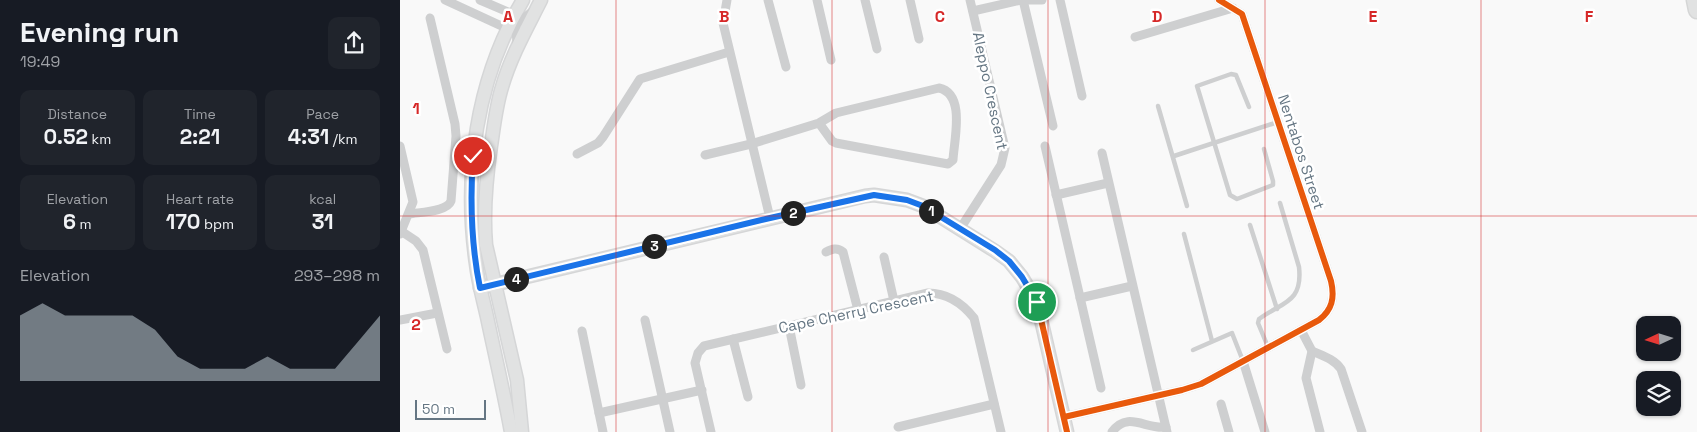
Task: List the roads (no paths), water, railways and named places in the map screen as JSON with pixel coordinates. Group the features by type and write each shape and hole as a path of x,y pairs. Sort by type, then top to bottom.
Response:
{"highway":[{"path":"1695,0 1697,10"}],"main road":[{"path":"511,432 480,288 471,215 473,156 483,95 498,50 523,0"},
{"path":"522,432 517,380 485,238 485,192 495,112 517,47 539,4"},
{"path":"480,288 770,218 874,195 907,200 923,206 995,250 1009,261 1033,293 1037,302 1067,432"}],"street":[{"path":"445,0 458,6 513,23"},
{"path":"458,6 466,0"},
{"path":"727,0 723,23 770,218"},
{"path":"768,0 786,67"},
{"path":"817,0 831,60"},
{"path":"865,0 877,49"},
{"path":"910,0 919,39"},
{"name":"Aleppo Crescent","path":"960,229 1001,165 1005,148 970,0"},
{"path":"973,11 1022,0 1053,126"},
{"path":"1027,0 1042,0"},
{"path":"1060,0 1082,96"},
{"path":"1219,0 1233,8"},
{"path":"486,1 513,23 517,47"},
{"path":"513,23 539,4"},
{"path":"1135,37 1233,8"},
{"name":"Nentabos Street","path":"1233,8 1242,14 1330,281 1334,299 1326,315 1301,330"},
{"path":"409,214 445,208 451,201 456,136 455,124 430,18"},
{"path":"577,154 598,143 603,137 640,78 729,52"},
{"path":"705,155 751,144 819,123 836,113 939,88 948,91 956,103 953,160 948,164 836,143 832,141 819,123"},
{"path":"400,146 413,197 412,207 401,232 416,241 423,250 447,349"},
{"path":"1045,146 1101,388"},
{"path":"1102,153 1167,429 1155,428 1138,421 1115,428 1112,432"},
{"path":"1056,195 1108,183"},
{"path":"826,252 834,248 840,249 843,252 858,310"},
{"path":"884,257 894,302"},
{"path":"1080,298 1132,286"},
{"name":"Cape Cherry Crescent","path":"711,432 695,364 698,353 704,346 928,293 940,293 953,299 967,310 977,326 1001,432"},
{"path":"400,320 437,313"},
{"path":"645,320 670,432"},
{"path":"791,326 803,367"},
{"path":"791,326 801,385"},
{"path":"1064,417 1158,396 1201,384 1301,330 1312,351 1306,378 1320,432"},
{"path":"582,331 602,432"},
{"path":"733,339 748,397"},
{"path":"1312,351 1330,358 1341,369 1362,432"},
{"path":"1243,360 1264,432"},
{"path":"599,413 702,390"},
{"path":"898,427 994,404"},
{"path":"1221,404 1229,432"}],"lane":[{"path":"1249,108 1236,75 1230,74 1198,85 1197,89 1230,195 1237,199 1273,185 1264,149"},
{"path":"1158,106 1188,206"},
{"path":"1174,156 1278,122"},
{"path":"1268,347 1258,321 1288,302 1294,295 1300,276 1280,203"},
{"path":"1250,225 1277,309"},
{"path":"1184,234 1212,341"},
{"path":"1193,350 1233,333 1243,360"}]}
